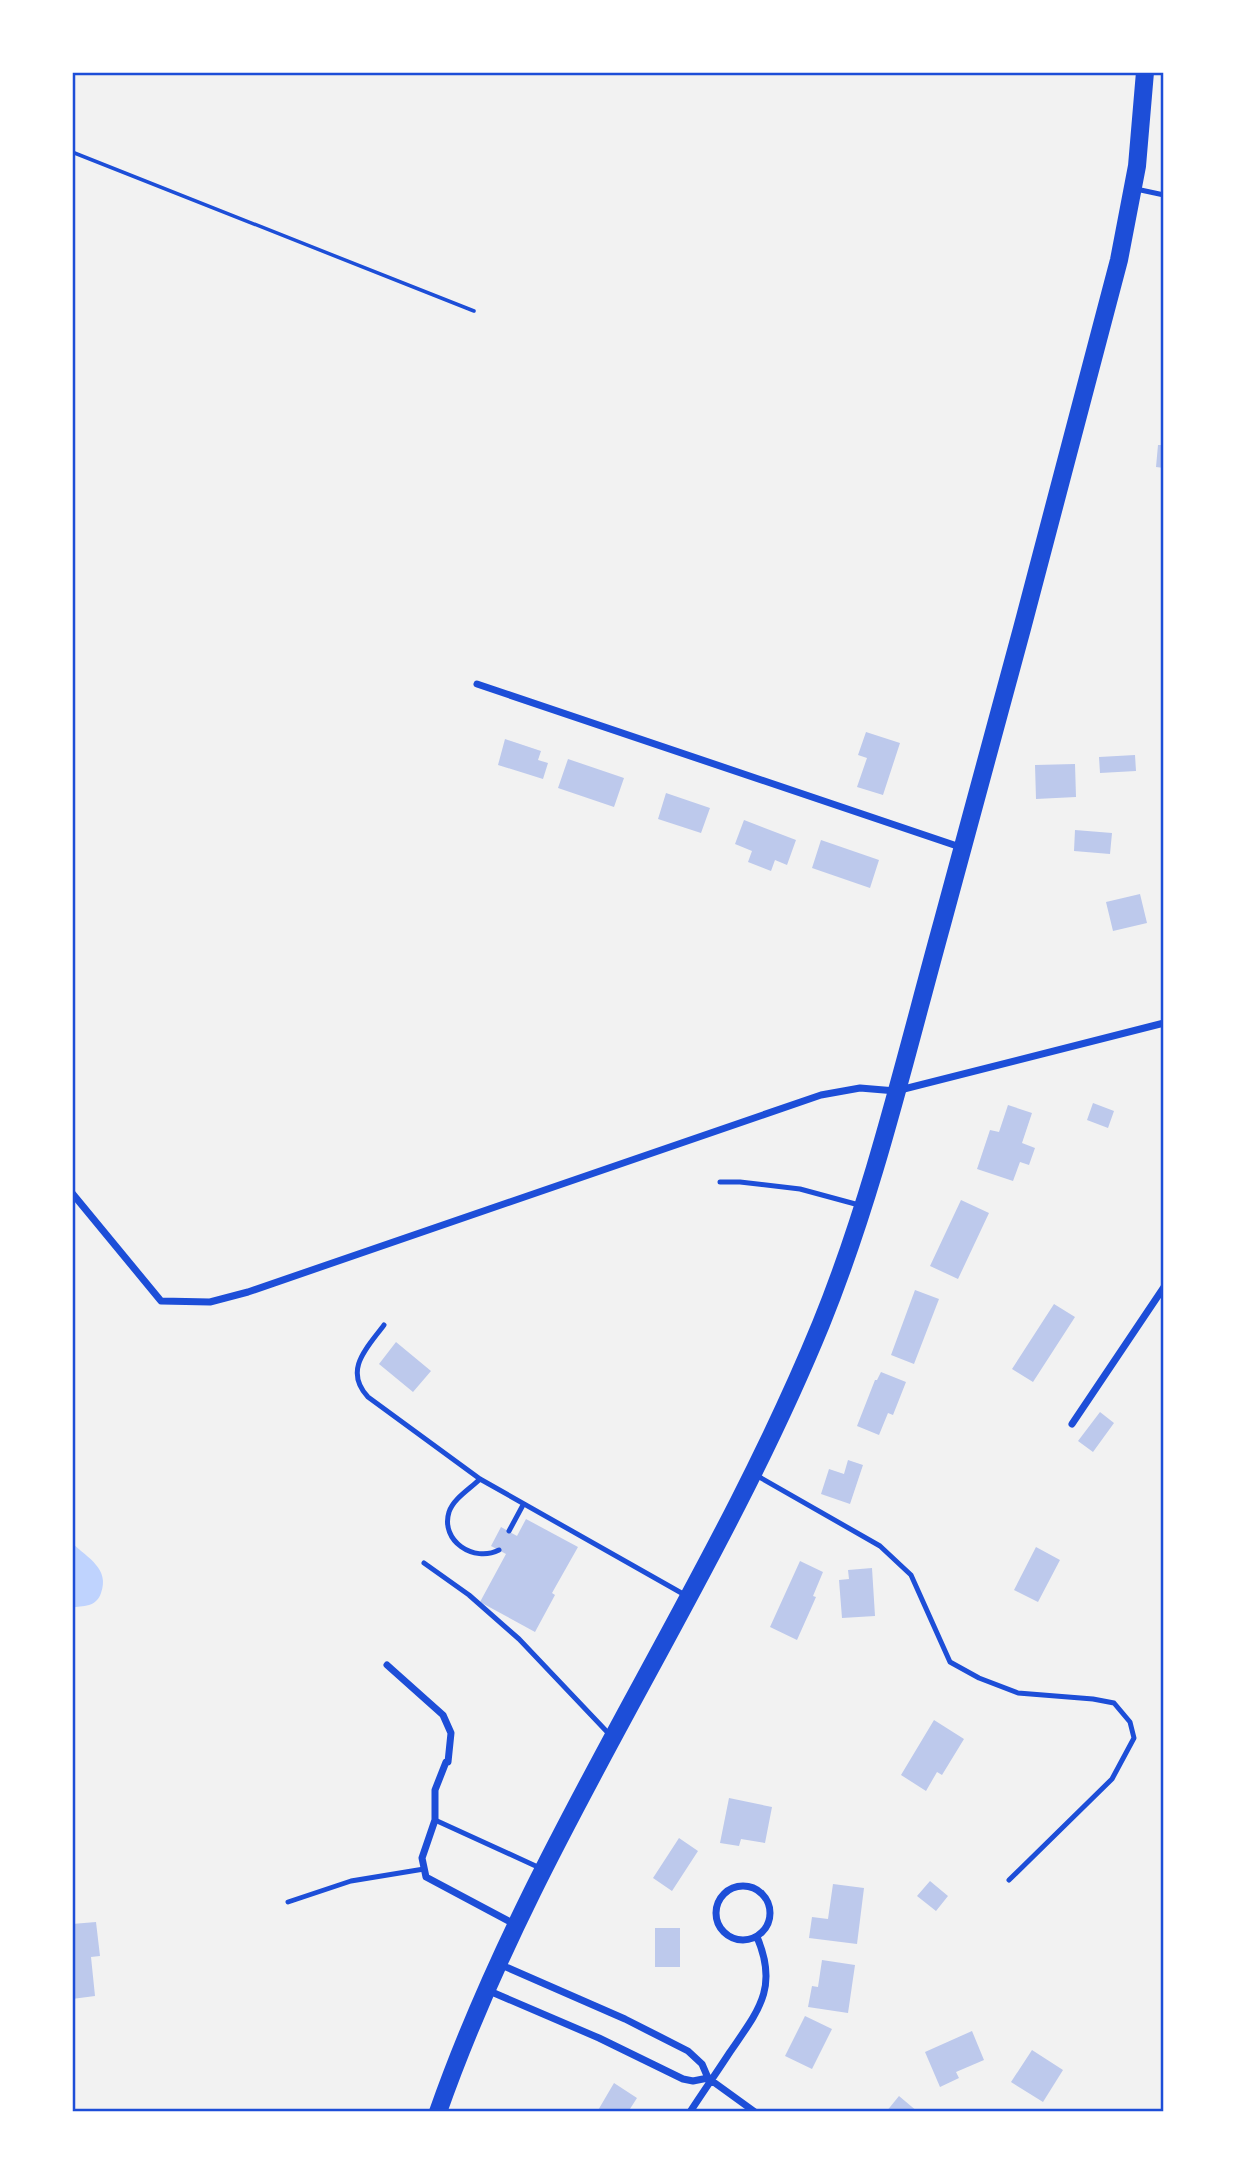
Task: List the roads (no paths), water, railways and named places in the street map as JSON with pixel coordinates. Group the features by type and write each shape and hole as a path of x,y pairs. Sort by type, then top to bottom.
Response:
{"main road":[{"path":"438,2112 486,1990 516,1925 753,1474 809,1353 848,1252 963,848 1119,260 1140,142 1145,72"}],"street":[{"path":"477,684 963,848"},
{"path":"72,1194 161,1301 210,1302 248,1293 802,1101 860,1088 896,1091 1164,1023"},
{"path":"1072,1424 1164,1287"},
{"path":"387,1665 443,1715 451,1733 448,1762 435,1790 435,1820 422,1858 426,1877 516,1925"},
{"path":"745,1886 764,1896 770,1918 763,1932 757,1937 735,1938 728,1935 719,1923 717,1908 730,1890 745,1886"},
{"path":"690,2112 710,2079 758,2013 765,1991 766,1965 757,1937"},
{"path":"498,1964 625,2019 673,2043 695,2057 710,2079 755,2112"},
{"path":"486,1990 606,2041 683,2079 710,2079"}],"lane":[{"path":"1133,189 1164,195"},
{"path":"720,1182 800,1189 862,1206"},
{"path":"384,1325 359,1362 357,1378 363,1391 375,1402 480,1479 688,1597"},
{"path":"753,1474 880,1546 911,1575 950,1662 979,1678 1017,1693 1114,1703 1130,1722 1134,1738 1112,1779 1009,1880"},
{"path":"480,1479 456,1500 450,1510 448,1528 457,1543 470,1552 486,1554 499,1550"},
{"path":"509,1531 523,1505"},
{"path":"424,1563 469,1595 519,1639 614,1738"},
{"path":"435,1820 544,1869"},
{"path":"288,1902 351,1881 424,1869"}],"water":[{"path":"72,1543 96,1565 103,1577 103,1585 95,1602 72,1608"}]}
